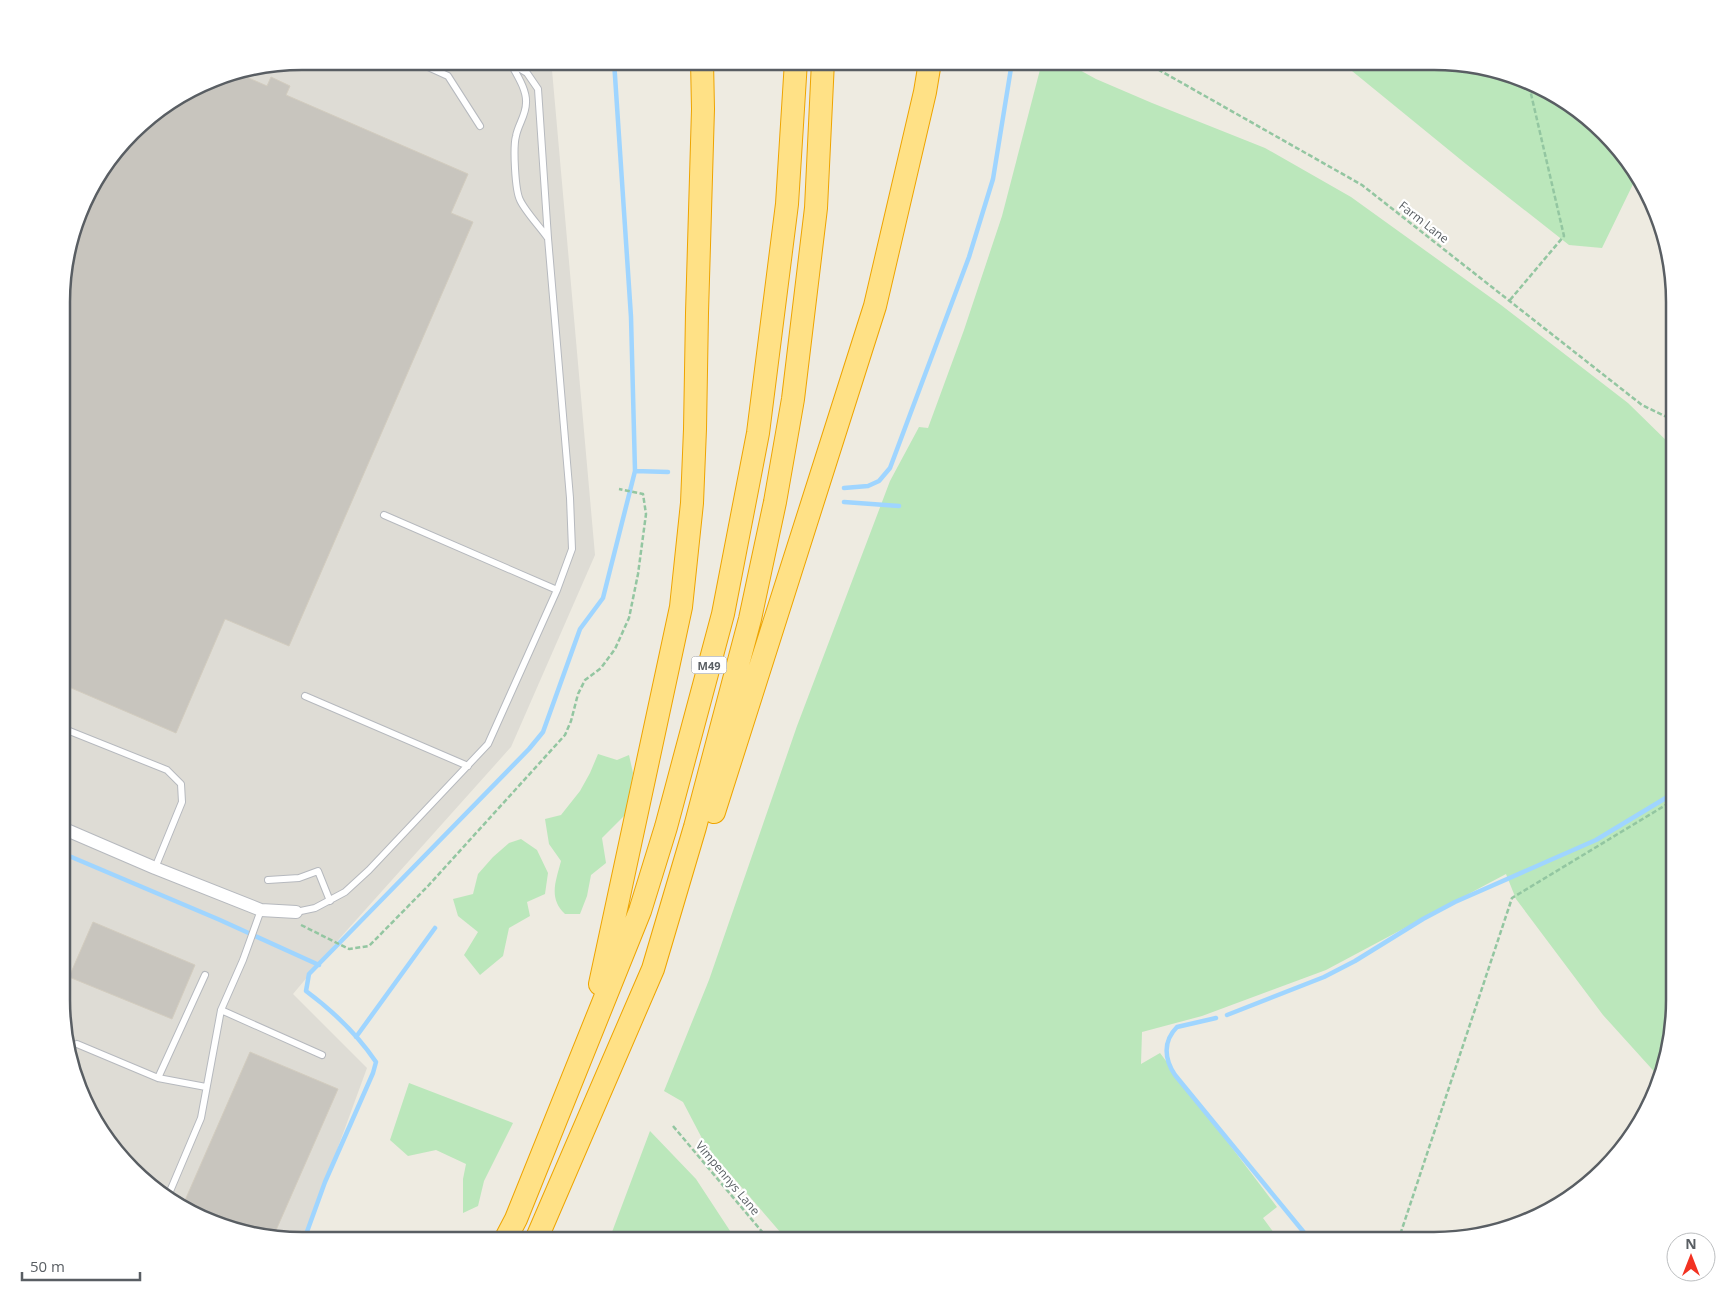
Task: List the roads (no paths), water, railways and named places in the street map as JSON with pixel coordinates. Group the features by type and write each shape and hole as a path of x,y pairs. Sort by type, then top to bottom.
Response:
{"highway":[{"name":"M49","path":"586,1048 681,607 692,503 695,429 703,109 702,70"},
{"name":"M49","path":"509,1232 586,1048 640,911 666,827 723,614 760,414 787,204 795,70"},
{"name":"M49","path":"653,969 696,828 748,628 775,502 793,398 816,208 822,70"},
{"name":"M49","path":"539,1232 688,892 875,306 929,70"}],"street":[{"path":"70,831 261,910 296,912"}],"lane":[{"path":"435,70 448,76 480,126"},
{"path":"513,70 521,84 526,102 514,147 517,190 520,200 548,238"},
{"path":"296,912 315,908 330,901 370,870 488,744 557,590 572,549 538,88 527,73 522,70"},
{"path":"384,515 557,590"},
{"path":"305,696 468,766"},
{"path":"70,731 167,770 181,784 182,802 155,868"},
{"path":"268,880 299,878 318,871 330,901"},
{"path":"170,1191 201,1118 221,1010 243,960 261,910"},
{"path":"158,1078 205,975"},
{"path":"221,1010 322,1055"},
{"path":"76,1044 158,1078 206,1087"}],"waterway":[{"path":"307,1232 325,1182 373,1073 376,1062 344,1024 306,991 309,974 529,749 543,732 580,629 603,598 635,471 631,317 615,70"},
{"path":"844,488 868,486 879,481 890,468 969,257 993,179 1011,70"},
{"path":"635,471 668,472"},
{"path":"844,502 899,506"},
{"path":"1227,1015 1324,977 1355,961 1423,919 1455,902 1596,840 1666,798"},
{"path":"70,856 220,920 319,965"},
{"path":"356,1037 435,928"},
{"path":"1216,1018 1177,1027 1172,1032 1167,1044 1167,1056 1171,1069 1304,1232"}]}
